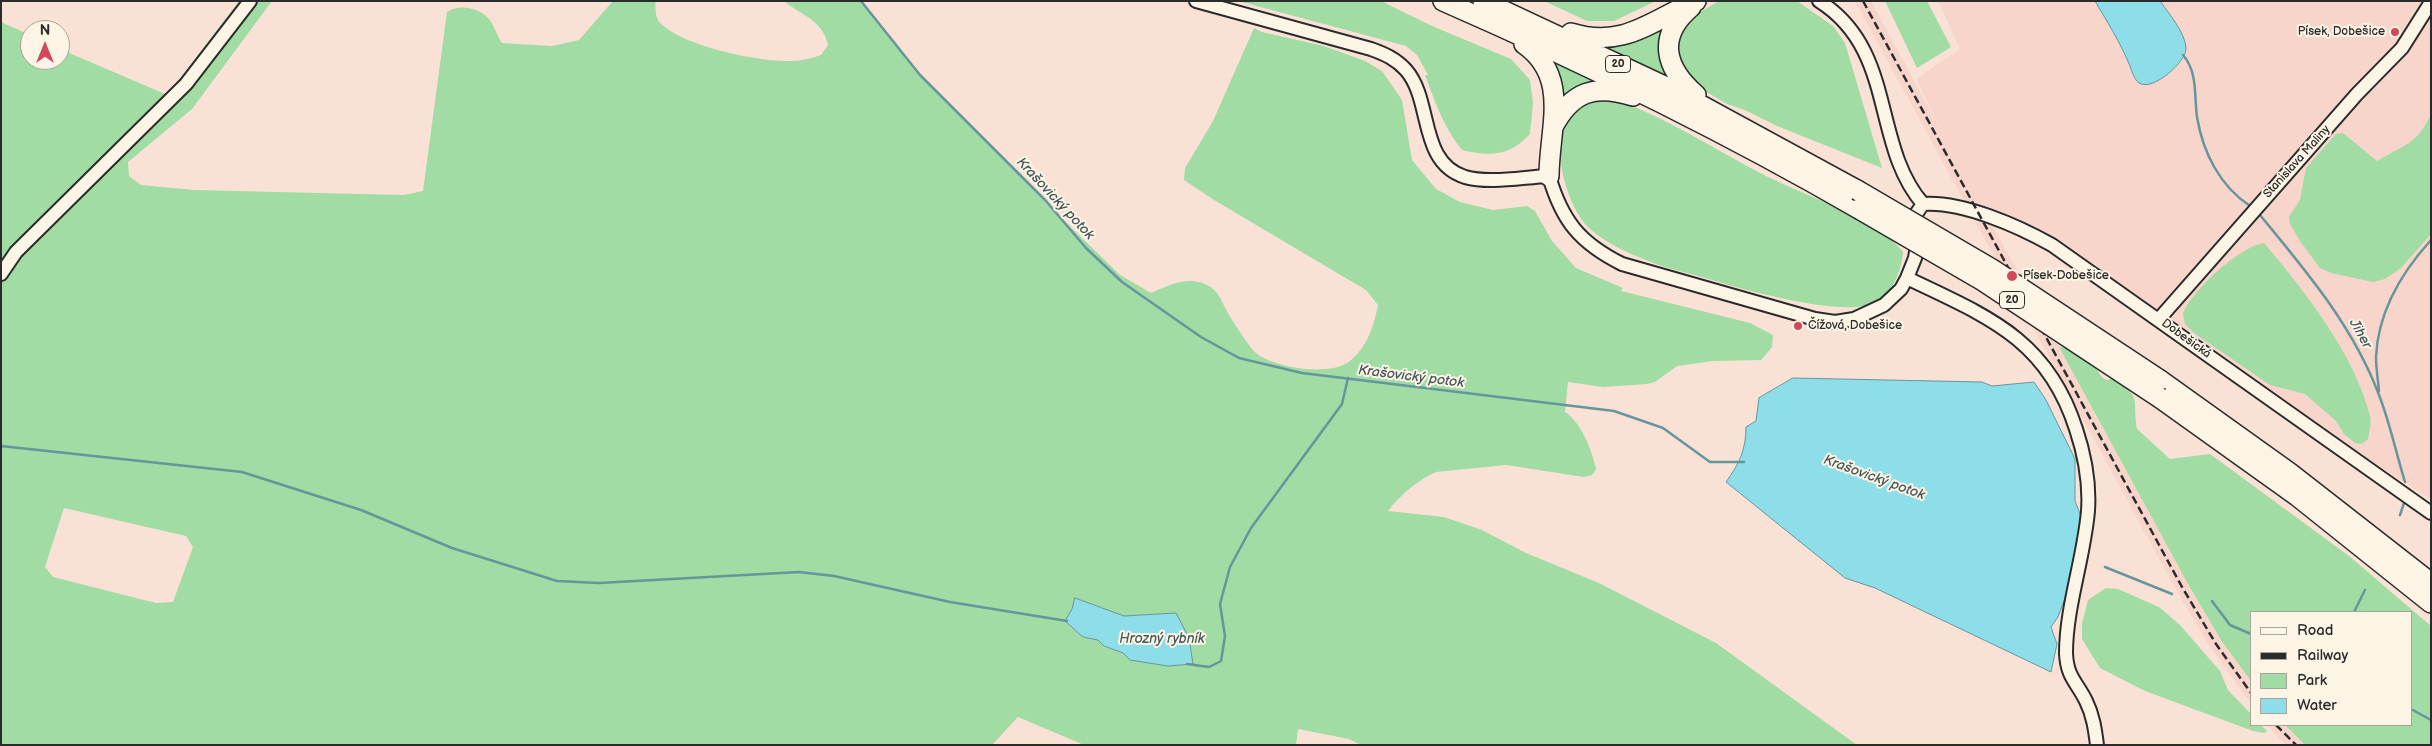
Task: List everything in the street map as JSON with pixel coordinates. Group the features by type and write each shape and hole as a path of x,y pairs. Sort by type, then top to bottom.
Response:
{"highway":[{"name":"20","path":"1443,1 1607,75 1714,128 1983,281 2276,462 2383,555 2431,603"},
{"name":"20","path":"1483,1 1675,91 1857,190 1992,269 2160,389"},
{"path":"1516,16 1584,37 1605,39 1641,30 1697,1"},
{"path":"1697,1 1687,10 1673,29 1670,38 1670,57 1675,75 1718,114"},
{"path":"1499,26 1537,52 1547,66 1553,92 1553,127 1549,152 1549,176"},
{"path":"1553,127 1568,104 1594,90 1616,91 1672,108"},
{"name":"20","path":"2383,555 2431,583"}],"street":[{"path":"1,274 16,252 186,84 250,1"},
{"path":"1196,1 1362,46 1393,58 1407,71 1417,90 1430,139 1437,153 1450,169 1465,176 1481,179 1549,176 1556,200 1566,218 1581,238 1598,252 1622,264 1801,316 1835,322 1854,319 1884,305 1901,289 1915,258 1917,244 1916,214 1923,204 1904,177 1878,86 1864,49 1843,20 1819,1"},
{"name":"Stanislava Maliny","path":"2159,319 2357,94 2402,48 2431,2"},
{"name":"Dobešická","path":"1923,204 1954,207 2030,233 2052,245 2431,513"},
{"path":"1907,278 1977,312 2005,329 2027,346 2044,363 2059,386 2072,416 2088,478 2088,510 2082,555 2067,634 2066,655 2070,676 2085,699 2093,717 2097,745"}],"shaded area":[{"path":"1855,1 1871,1 1948,143 1916,79 1960,49 1938,1 2431,1 2431,500 1981,204 2188,584 2221,640 2250,680 2250,703 2210,647 2176,590"},
{"path":"2268,726 2286,726 2305,745 2286,745"}],"green space":[{"path":"239,1 272,1 192,109 128,162 129,176 141,185 194,190 404,195 423,191 447,12 462,7 479,11 492,23 502,43 552,46 579,40 613,1 655,1 658,20 668,29 684,38 704,46 748,57 788,61 805,60 821,55 828,45 822,30 817,24 784,1 860,1 914,67 1044,201 1120,275 1151,293 1166,286 1182,282 1189,281 1204,284 1217,293 1233,322 1256,353 1276,363 1289,366 1303,369 1330,369 1350,361 1361,349 1369,336 1378,305 1366,290 1214,200 1184,180 1185,168 1213,121 1254,28 1262,32 1324,46 1365,61 1382,71 1402,100 1412,160 1436,189 1460,202 1493,210 1527,206 1535,211 1552,241 1576,268 1623,288 1621,291 1750,323 1773,335 1772,347 1761,360 1713,361 1677,366 1655,382 1647,384 1603,387 1568,382 1565,412 1576,422 1589,445 1596,469 1592,475 1584,477 1506,465 1436,472 1410,488 1388,511 1444,517 1482,530 1526,553 1599,583 1716,643 1857,745 1361,745 1349,739 1298,729 1296,745 1084,745 1018,717 992,745 1,745 1,22 20,31 20,70 70,70 70,53 165,94 172,89","holes":["64,508 186,536 193,547 173,602 156,603 53,577 45,567","1075,598 1124,616 1176,613 1189,638 1193,664 1168,666 1130,660 1123,653 1104,646 1098,640 1083,637 1065,621 1072,609"]},
{"path":"1238,1 1381,1 1432,26 1511,59 1530,80 1533,103 1530,134 1515,147 1499,153 1482,154 1462,150 1440,114 1425,75 1428,75 1417,55 1406,46"},
{"path":"1544,1 1656,1 1614,21 1587,21"},
{"path":"1719,1 1797,1 1833,26 1845,43 1882,168 1727,104 1698,87 1681,66 1677,42 1681,30 1690,18"},
{"path":"1885,1 1927,1 1951,47 1917,68"},
{"path":"1674,16 1675,84 1596,45"},
{"path":"1543,54 1610,85 1557,112"},
{"path":"1613,99 1653,115 1766,176 1859,218 1877,229 1892,240 1903,252 1900,268 1889,291 1876,302 1853,307 1834,307 1789,300 1665,267 1626,252 1602,239 1581,219 1568,193 1561,162 1561,133 1567,117 1578,108"},
{"path":"2431,114 2431,234 2401,268 2385,279 2373,282 2331,273 2320,268 2300,241 2290,224 2289,217 2300,200 2306,168 2336,134 2343,133 2377,161 2415,138"},
{"path":"2264,243 2311,302 2353,370 2371,419 2368,439 2362,444 2355,443 2344,434 2336,421 2305,394 2270,385 2194,333 2185,324 2183,314 2188,304 2206,282 2242,252"},
{"path":"2059,347 2068,349 2082,357 2094,366 2103,378 2107,380 2112,378 2132,394 2135,403 2137,429 2170,459 2210,454 2349,556 2431,626 2431,745 2305,745 2286,726 2412,726 2412,611 2250,611 2250,680 2221,640 2188,584"},
{"path":"2106,588 2118,589 2159,607 2180,625 2220,671 2228,690 2250,713 2250,726 2262,726 2267,731 2265,733 2253,731 2145,691 2100,668 2082,639 2082,624 2088,600"}],"water":[{"path":"2095,1 2160,1 2183,36 2186,48 2185,54 2168,74 2152,83 2145,85 2139,83 2133,75 2118,41"},
{"path":"1793,378 1982,382 1992,386 2034,382 2046,400 2075,459 2075,501 2081,516 2068,590 2058,617 2051,627 2057,644 2051,672 1875,588 1845,578 1726,482 1741,456 1745,443 1746,427 1756,421 1759,398"},
{"name":"Hrozný rybník","path":"1075,598 1124,616 1176,613 1189,638 1193,664 1168,666 1130,660 1123,653 1104,646 1098,640 1083,637 1065,621 1072,609"}],"waterway":[{"name":"Krašovický potok","path":"861,1 920,75 1046,201 1086,248 1122,282 1201,337 1239,358 1302,373 1614,411 1663,428 1710,462 1744,462"},
{"name":"Jiher","path":"2183,55 2188,62 2193,77 2197,117 2208,156 2214,168 2230,189 2250,206"},
{"name":"Jiher","path":"2260,215 2311,278 2342,322 2356,346 2383,406 2405,482"},
{"path":"2379,391 2376,357 2381,324 2386,308 2401,279 2431,240"},
{"path":"1187,664 1209,667 1221,661 1225,636 1220,604 1230,567 1251,528 1342,404 1348,378"},
{"path":"1,446 242,472 361,510 452,548 557,581 599,583 799,572 834,576 950,602 1067,621"},
{"name":"Jiher","path":"2400,515 2404,503"},
{"name":"Krašovický potok","path":"2105,567 2172,594"},
{"name":"Jiher","path":"2354,611 2365,590"},
{"name":"Krašovický potok","path":"2212,601 2230,625 2250,634"},
{"name":"Jiher","path":"2412,710 2431,720"}],"railway":[{"path":"1863,1 2182,587 2216,644 2250,692"},
{"path":"2277,726 2296,745"}],"place":[{"name":"Písek, Dobešice","path":"2395,32"},
{"name":"Písek-Dobešice","path":"2012,276"},
{"name":"Čížová, Dobešice","path":"1798,326"}]}
